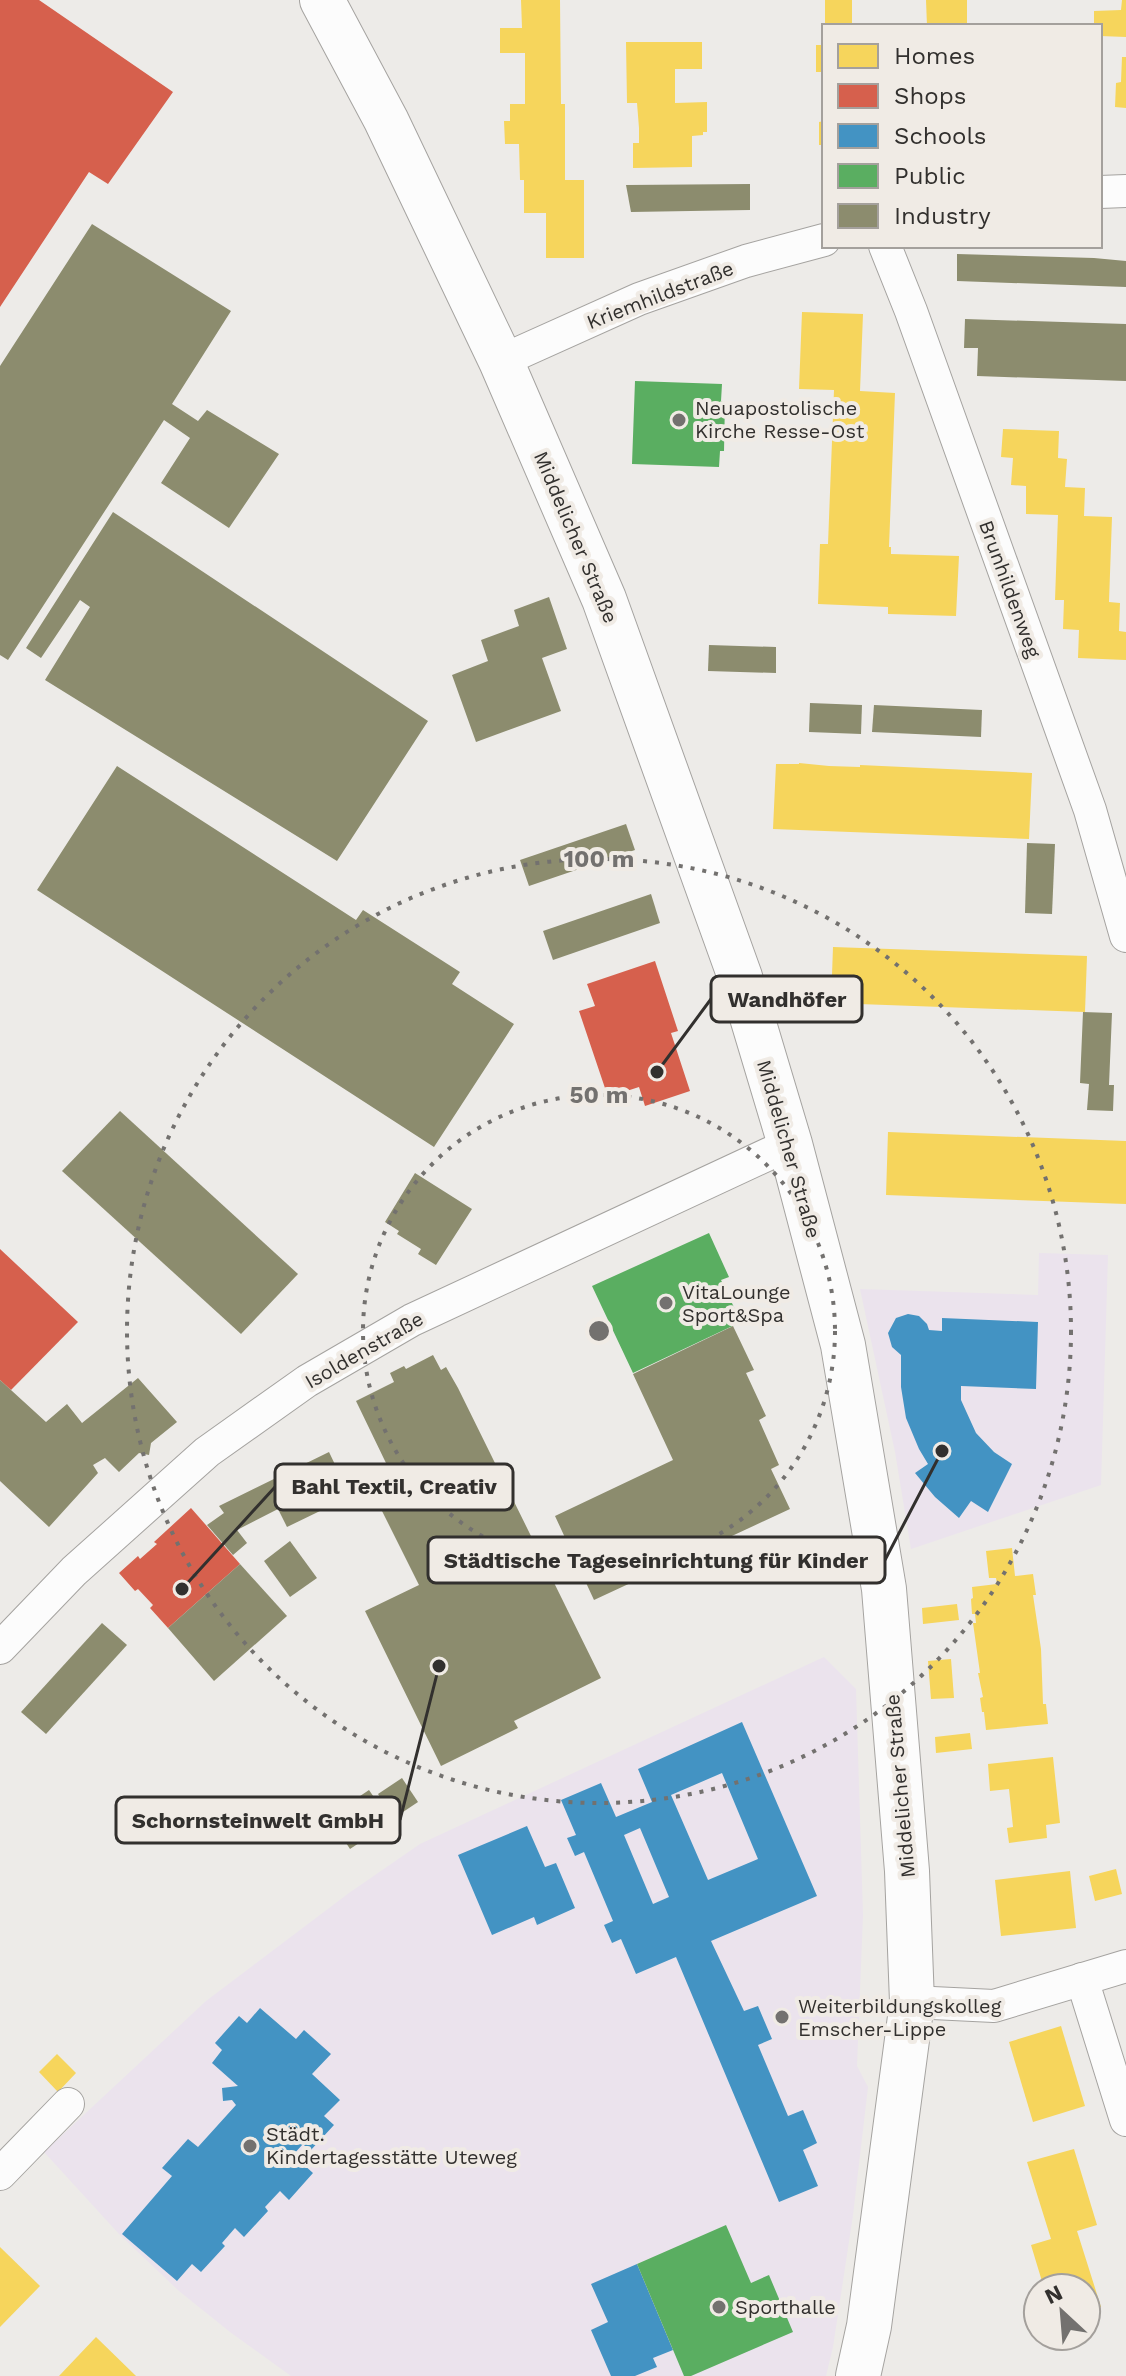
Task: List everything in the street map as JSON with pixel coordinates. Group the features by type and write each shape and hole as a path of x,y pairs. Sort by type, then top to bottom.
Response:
{"street":[{"name":"Middelicher Straße","path":"322,0 386,120 501,361 609,613 740,977 790,1144 843,1345 884,1589 907,1871 912,2002 869,2326 858,2376"},
{"path":"1102,192 1126,191"},
{"name":"Kriemhildstraße","path":"501,361 639,299 746,261 822,241"},
{"name":"Brunhildenweg","path":"886,248 1090,810 1126,936"},
{"name":"Isoldenstraße","path":"0,1648 74,1571 207,1452 307,1381 412,1320 790,1144"},
{"path":"912,2002 994,2006 1126,1966"},
{"path":"1082,1979 1126,2120"},
{"path":"0,2174 68,2104"}],"shaded area":[{"path":"1039,1253 1108,1255 1101,1485 911,1549 895,1452 860,1289 1038,1295"},
{"name":"Weiterbildungskolleg Emscher-Lippe","path":"824,1657 856,1689 863,1915 857,2066 868,2087 853,2215 826,2376 291,2376 179,2291 119,2234 44,2152 206,2001 349,1893 420,1844"}],"building: Homes":[{"path":"521,0 560,0 565,180 584,180 584,258 546,258 546,213 524,213 519,144 505,144 504,121 510,121 510,104 525,104 525,53 500,53 500,28 522,28"},
{"path":"825,0 852,0 852,24 825,24"},
{"path":"926,0 967,0 967,24 927,24"},
{"path":"1122,0 1126,0 1126,37 1102,36 1102,24 1094,24 1094,11 1121,10"},
{"path":"626,42 702,42 702,69 675,69 675,103 707,102 707,132 692,136 692,167 633,168 633,143 639,143 639,128 637,103 627,103"},
{"path":"816,45 822,45 822,72 816,72"},
{"path":"1122,57 1126,57 1126,108 1115,107 1116,83 1121,82"},
{"path":"822,121 822,145 819,145 819,122"},
{"path":"802,312 863,314 860,391 895,393 891,554 959,556 956,616 888,614 888,607 818,604 820,544 828,544 834,390 799,389"},
{"path":"1003,429 1059,431 1058,458 1067,459 1065,487 1085,488 1084,516 1112,517 1109,602 1120,603 1119,631 1126,632 1126,660 1078,658 1079,630 1063,629 1064,600 1055,600 1058,515 1026,514 1026,486 1011,485 1013,458 1001,457"},
{"path":"776,764 1032,773 1029,839 773,829"},
{"path":"833,947 1087,956 1085,1012 831,1003"},
{"path":"888,1132 1126,1141 1126,1204 886,1195"},
{"path":"1012,1548 1015,1576 1033,1574 1043,1704 1046,1704 1048,1724 986,1730 980,1698 983,1697 973,1623 976,1623 975,1614 972,1614 972,1587 997,1584 996,1578 989,1578 986,1551"},
{"path":"957,1604 959,1620 923,1624 922,1608"},
{"path":"951,1659 954,1698 931,1699 928,1661"},
{"path":"970,1733 972,1749 936,1753 935,1737"},
{"path":"1053,1757 1060,1823 1046,1825 1047,1838 1009,1843 1007,1828 1013,1827 1009,1789 990,1791 988,1764"},
{"path":"1116,1869 1122,1894 1095,1901 1089,1876"},
{"path":"1070,1871 1076,1928 1001,1936 995,1880"},
{"path":"1061,2026 1085,2106 1033,2122 1009,2042"},
{"path":"57,2054 76,2073 58,2092 39,2072"},
{"path":"1074,2149 1097,2225 1077,2231 1090,2272 1039,2272 1031,2245 1051,2239 1027,2162"},
{"path":"0,2247 40,2286 0,2327"},
{"path":"96,2337 136,2376 59,2376"}],"building: Shops":[{"path":"0,0 39,0 173,92 108,184 89,172 0,307"},
{"path":"655,961 678,1031 671,1033 690,1091 645,1106 639,1087 608,1097 579,1011 595,1006 587,984"},
{"path":"0,1249 78,1322 11,1390 0,1380"},
{"path":"191,1508 240,1564 168,1628 150,1608 153,1605 119,1573 157,1544 154,1542"}],"building: Schools":[{"path":"908,1314 919,1316 929,1330 942,1331 942,1318 1038,1322 1036,1389 961,1386 961,1400 976,1433 994,1452 1012,1464 988,1512 971,1501 959,1518 935,1497 915,1473 928,1464 906,1418 901,1387 901,1355 892,1347 888,1333 896,1318"},
{"path":"742,1722 817,1896 711,1941 744,2011 758,2006 772,2039 758,2045 788,2116 803,2110 817,2143 803,2150 818,2186 779,2202 676,1957 636,1974 621,1939 612,1943 604,1925 613,1921 584,1852 575,1856 567,1838 576,1835 561,1800 601,1783 616,1817 652,1802 638,1769","holes":["722,1773 758,1859 708,1880 671,1795","640,1828 669,1897 653,1904 624,1835"]},
{"path":"527,1826 545,1867 556,1863 575,1908 537,1925 534,1917 492,1935 458,1855"},
{"name":"Städt. Kindertagesstätte Uteweg","path":"260,2008 296,2039 304,2030 331,2054 312,2074 340,2100 324,2116 334,2125 310,2151 303,2144 293,2155 313,2173 289,2200 280,2191 265,2207 268,2211 244,2237 235,2228 222,2243 225,2246 201,2272 192,2264 177,2281 122,2234 172,2176 162,2168 188,2139 198,2147 236,2105 232,2100 223,2101 222,2088 238,2086 212,2063 222,2050 215,2043 239,2016 247,2023"},
{"path":"637,2264 673,2350 653,2358 657,2367 635,2376 611,2376 591,2330 608,2322 591,2284"}],"building: Public":[{"name":"Neuapostolische Kirche Resse-Ost","path":"635,381 722,384 721,401 725,401 724,451 720,451 719,467 632,464"},
{"name":"VitaLounge Sport&Spa","path":"709,1233 729,1277 721,1280 741,1322 633,1373 592,1286"},
{"name":"Sporthalle","path":"726,2225 751,2283 769,2275 793,2332 691,2376 684,2376 637,2264"}],"building: Industry":[{"path":"750,184 750,210 631,212 626,185"},
{"path":"92,224 231,311 172,404 198,421 207,410 279,454 229,528 161,483 190,438 164,420 8,660 0,655 0,366"},
{"path":"957,254 1126,261 1126,287 957,281"},
{"path":"965,319 1126,324 1126,381 977,376 978,348 964,348"},
{"path":"113,512 428,721 337,861 45,680 90,607 80,600 41,658 26,648"},
{"path":"549,597 567,649 542,658 561,711 476,742 452,675 488,661 481,640 519,626 514,610"},
{"path":"709,645 776,647 776,673 708,671"},
{"path":"810,703 862,705 861,734 809,732"},
{"path":"874,705 982,710 981,737 872,732"},
{"path":"117,766 356,920 363,910 460,972 452,984 514,1024 434,1147 37,890"},
{"path":"626,824 635,850 529,886 520,860"},
{"path":"1027,843 1055,844 1052,914 1025,913"},
{"path":"651,894 660,923 553,960 543,931"},
{"path":"1083,1012 1112,1013 1109,1085 1114,1085 1113,1111 1087,1110 1089,1084 1080,1083"},
{"path":"120,1111 298,1274 241,1334 62,1171"},
{"path":"415,1173 472,1209 436,1265 418,1254 421,1249 397,1234 399,1231 385,1222"},
{"path":"733,1326 754,1370 746,1373 766,1416 759,1420 779,1465 771,1469 790,1509 594,1600 555,1516 673,1460 633,1374"},
{"path":"433,1355 441,1370 446,1367 458,1388 601,1678 514,1721 518,1728 441,1766 365,1611 419,1585 378,1503 400,1492 356,1401 394,1382 390,1373 404,1366 406,1369"},
{"path":"138,1378 177,1422 151,1443 149,1455 139,1453 119,1472 105,1458 93,1465 98,1473 49,1527 0,1481 0,1380 46,1422 67,1404 82,1423"},
{"path":"329,1452 341,1477 311,1493 320,1511 287,1527 278,1509 237,1530 247,1543 233,1555 207,1525 224,1513 219,1506"},
{"path":"290,1541 317,1578 290,1597 264,1561"},
{"path":"240,1564 287,1616 214,1681 168,1628"},
{"path":"102,1623 127,1645 46,1734 21,1712"},
{"path":"402,1778 418,1802 394,1818 378,1794"},
{"path":"369,1790 391,1822 350,1849 329,1817"}],"place":[{"name":"Neuapostolische Kirche Resse-Ost","path":"679,420"},
{"name":"Wandhöfer","path":"657,1072"},
{"name":"VitaLounge Sport&Spa","path":"666,1303"},
{"name":"Städtische Tageseinrichtung für Kinder","path":"942,1451"},
{"name":"Bahl Textil, Creativ","path":"182,1589"},
{"name":"Schornsteinwelt GmbH","path":"439,1666"},
{"name":"Weiterbildungskolleg Emscher-Lippe","path":"782,2017"},
{"name":"Städt. Kindertagesstätte Uteweg","path":"250,2146"},
{"name":"Sporthalle","path":"719,2307"}]}
